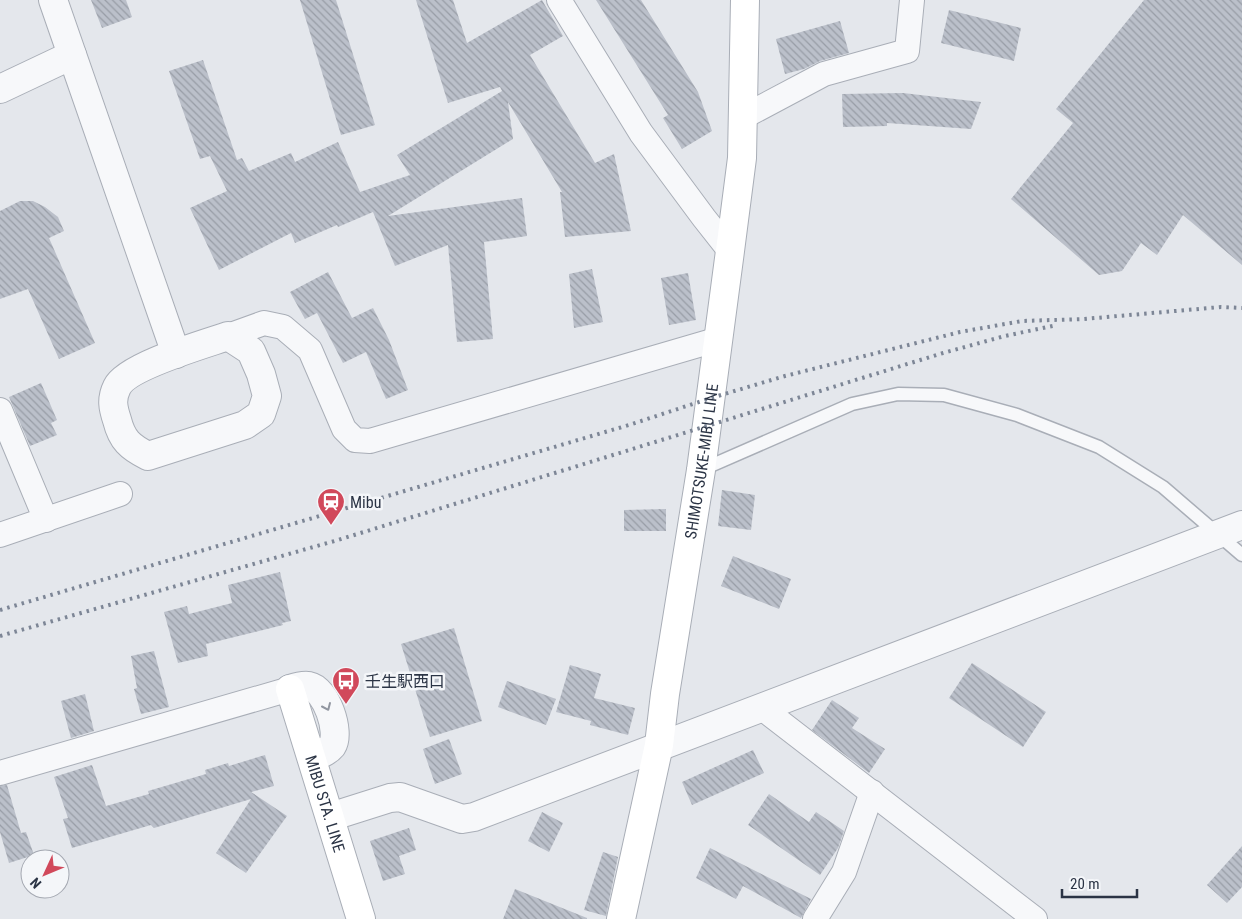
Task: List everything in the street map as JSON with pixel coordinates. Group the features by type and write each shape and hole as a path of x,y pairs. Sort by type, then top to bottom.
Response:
{"main road":[{"name":"SHIMOTSUKE-MIBU LINE","path":"621,917 659,745 665,694 701,470 719,339 742,158 745,0"},
{"name":"MIBU STA. LINE","path":"290,689 361,919"}],"street":[{"path":"53,0 176,354"},
{"path":"559,0 641,132 730,252"},
{"path":"743,117 824,74 907,52 912,0"},
{"path":"0,89 72,55"},
{"path":"228,336 251,352 261,374 267,396 261,414 245,425 148,456 133,449 120,433 112,405 118,386 131,373 176,354 264,323 283,327 310,350 344,429 356,440 370,442 719,339"},
{"path":"0,410 46,520"},
{"path":"0,535 120,494"},
{"path":"330,817 390,798 400,797 462,819 474,817 659,745 762,708 1230,530"},
{"path":"0,773 290,689"},
{"path":"762,708 1035,919"},
{"path":"815,919 844,872 872,792"}],"lane":[{"path":"701,470 852,404 898,394 944,395 1017,415 1099,446 1230,530 1242,555"}],"building":[{"path":"91,0 126,0 132,17 102,28"},
{"path":"300,0 336,0 375,125 341,135"},
{"path":"416,0 453,0 467,43 542,0 563,36 530,55 595,163 614,154 631,231 565,237 560,192 562,192 508,102 513,139 388,216 522,198 527,236 484,242 493,339 457,342 448,245 395,266 373,212 295,243 291,233 219,270 190,208 227,191 210,156 200,159 169,71 203,60 237,160 242,158 249,171 291,153 295,162 338,142 360,192 410,175 397,155 502,91 500,87 448,103"},
{"path":"596,0 641,0 698,92 712,131 682,149 663,118 668,115"},
{"path":"1144,0 1242,0 1242,265 1183,215 1157,255 1141,243 1122,271 1099,275 1011,199 1073,123 1056,109"},
{"path":"949,10 1021,28 1014,61 941,43"},
{"path":"840,21 849,53 785,74 776,39"},
{"path":"903,93 981,102 971,129 887,123 887,126 843,127 842,94"},
{"path":"20,201 33,201 58,217 64,231 49,238 95,343 59,359 28,289 0,299 0,211"},
{"path":"592,269 603,322 574,328 569,274"},
{"path":"328,272 352,318 373,308 389,340 408,390 386,399 366,352 343,363 317,313 305,319 290,292"},
{"path":"688,273 696,320 669,325 661,278"},
{"path":"41,383 57,420 51,423 57,435 30,446 9,397"},
{"path":"722,490 755,495 751,530 718,526"},
{"path":"666,509 666,531 624,531 624,510"},
{"path":"733,556 791,579 779,609 721,586"},
{"path":"280,572 291,621 282,623 283,625 206,644 208,656 178,663 164,612 187,606 189,614 232,603 228,585"},
{"path":"454,628 482,721 430,737 401,644"},
{"path":"154,651 169,707 141,714 134,689 137,688 131,656"},
{"path":"972,663 1046,712 1023,747 949,698"},
{"path":"570,665 601,674 594,698 635,708 628,735 590,725 591,721 556,712"},
{"path":"507,681 556,699 546,725 498,707"},
{"path":"85,694 94,731 71,738 61,701"},
{"path":"832,700 859,718 852,728 885,749 869,773 812,730"},
{"path":"449,739 462,774 435,784 423,749"},
{"path":"753,750 764,773 692,805 682,782"},
{"path":"265,755 274,786 251,792 287,816 246,873 216,853 251,799 154,828 151,825 72,848 63,819 68,818 54,777 92,765 106,806 149,794 148,791 206,774 205,770 228,763 229,766"},
{"path":"7,785 21,833 26,832 32,849 20,849 20,859 9,863 0,832 0,786"},
{"path":"769,794 809,822 816,812 844,831 838,848 820,875 748,825"},
{"path":"542,812 563,823 549,852 528,841"},
{"path":"409,828 416,850 399,856 405,874 383,881 370,841"},
{"path":"1242,846 1242,887 1227,903 1207,885"},
{"path":"710,848 811,899 801,918 743,886 736,899 696,878"},
{"path":"603,852 618,857 606,916 584,910"},
{"path":"515,889 587,918 587,919 503,919"}],"railway":[{"path":"0,610 629,425 785,376 960,332 1022,321 1084,319 1221,307 1242,308"},
{"path":"0,636 338,540 943,353 1005,336 1057,325"}],"place":[{"name":"Mibu","path":"331,526"},
{"name":"壬生駅西口","path":"346,705"}]}
